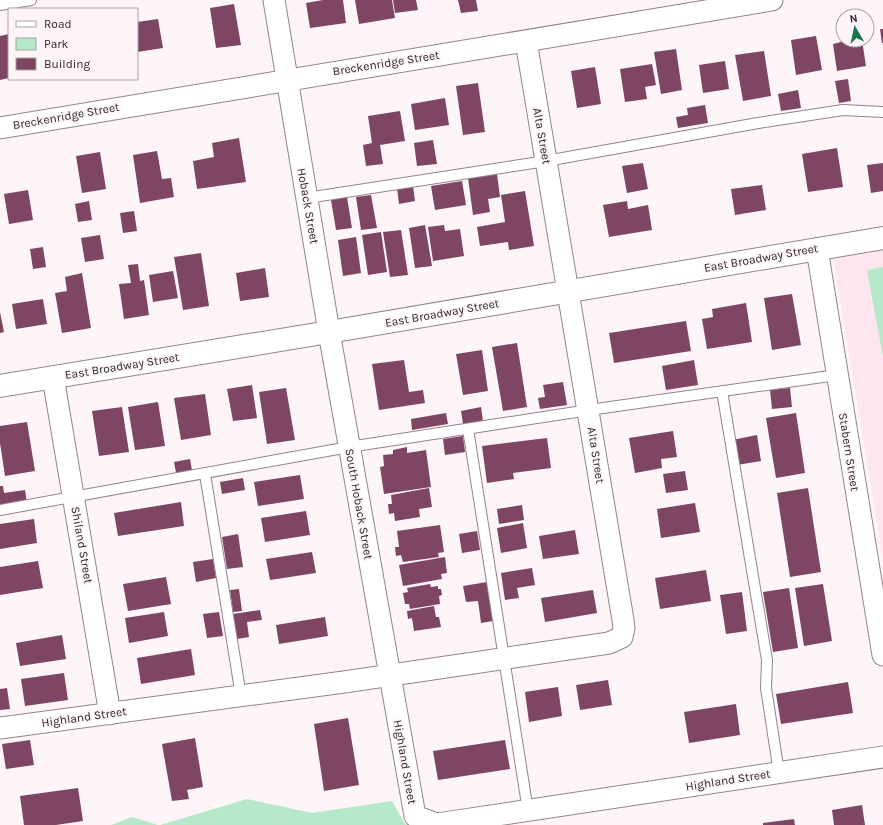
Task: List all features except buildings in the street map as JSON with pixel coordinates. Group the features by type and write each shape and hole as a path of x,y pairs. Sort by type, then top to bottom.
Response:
{"street":[{"name":"Hoback Street","path":"274,0 329,332"},
{"name":"Breckenridge Street","path":"0,128 286,79 772,0"},
{"name":"Alta Street","path":"389,676 609,643 622,637 624,628 589,410 526,41"},
{"name":"East Broadway Street","path":"0,386 883,238"},
{"name":"Stabern Street","path":"817,249 883,655"},
{"name":"South Hoback Street","path":"329,332 389,676"},
{"name":"Shiland Street","path":"53,377 110,714"},
{"name":"Highland Street","path":"0,728 389,676 415,816 437,824 883,757"}],"lane":[{"path":"0,5 31,0"},
{"path":"307,198 546,161 758,123 835,112 883,112"},
{"path":"0,510 74,498 349,447 589,410 837,375"},
{"path":"722,391 767,660 766,688 779,773"},
{"path":"468,429 528,811"},
{"path":"206,474 241,696"}],"shaded area":[{"path":"883,249 883,558 833,257"}],"green space":[{"path":"883,267 883,357 867,270"},
{"path":"247,799 312,813 392,801 405,824 409,825 160,825"},
{"path":"132,817 158,825 111,825"}]}
